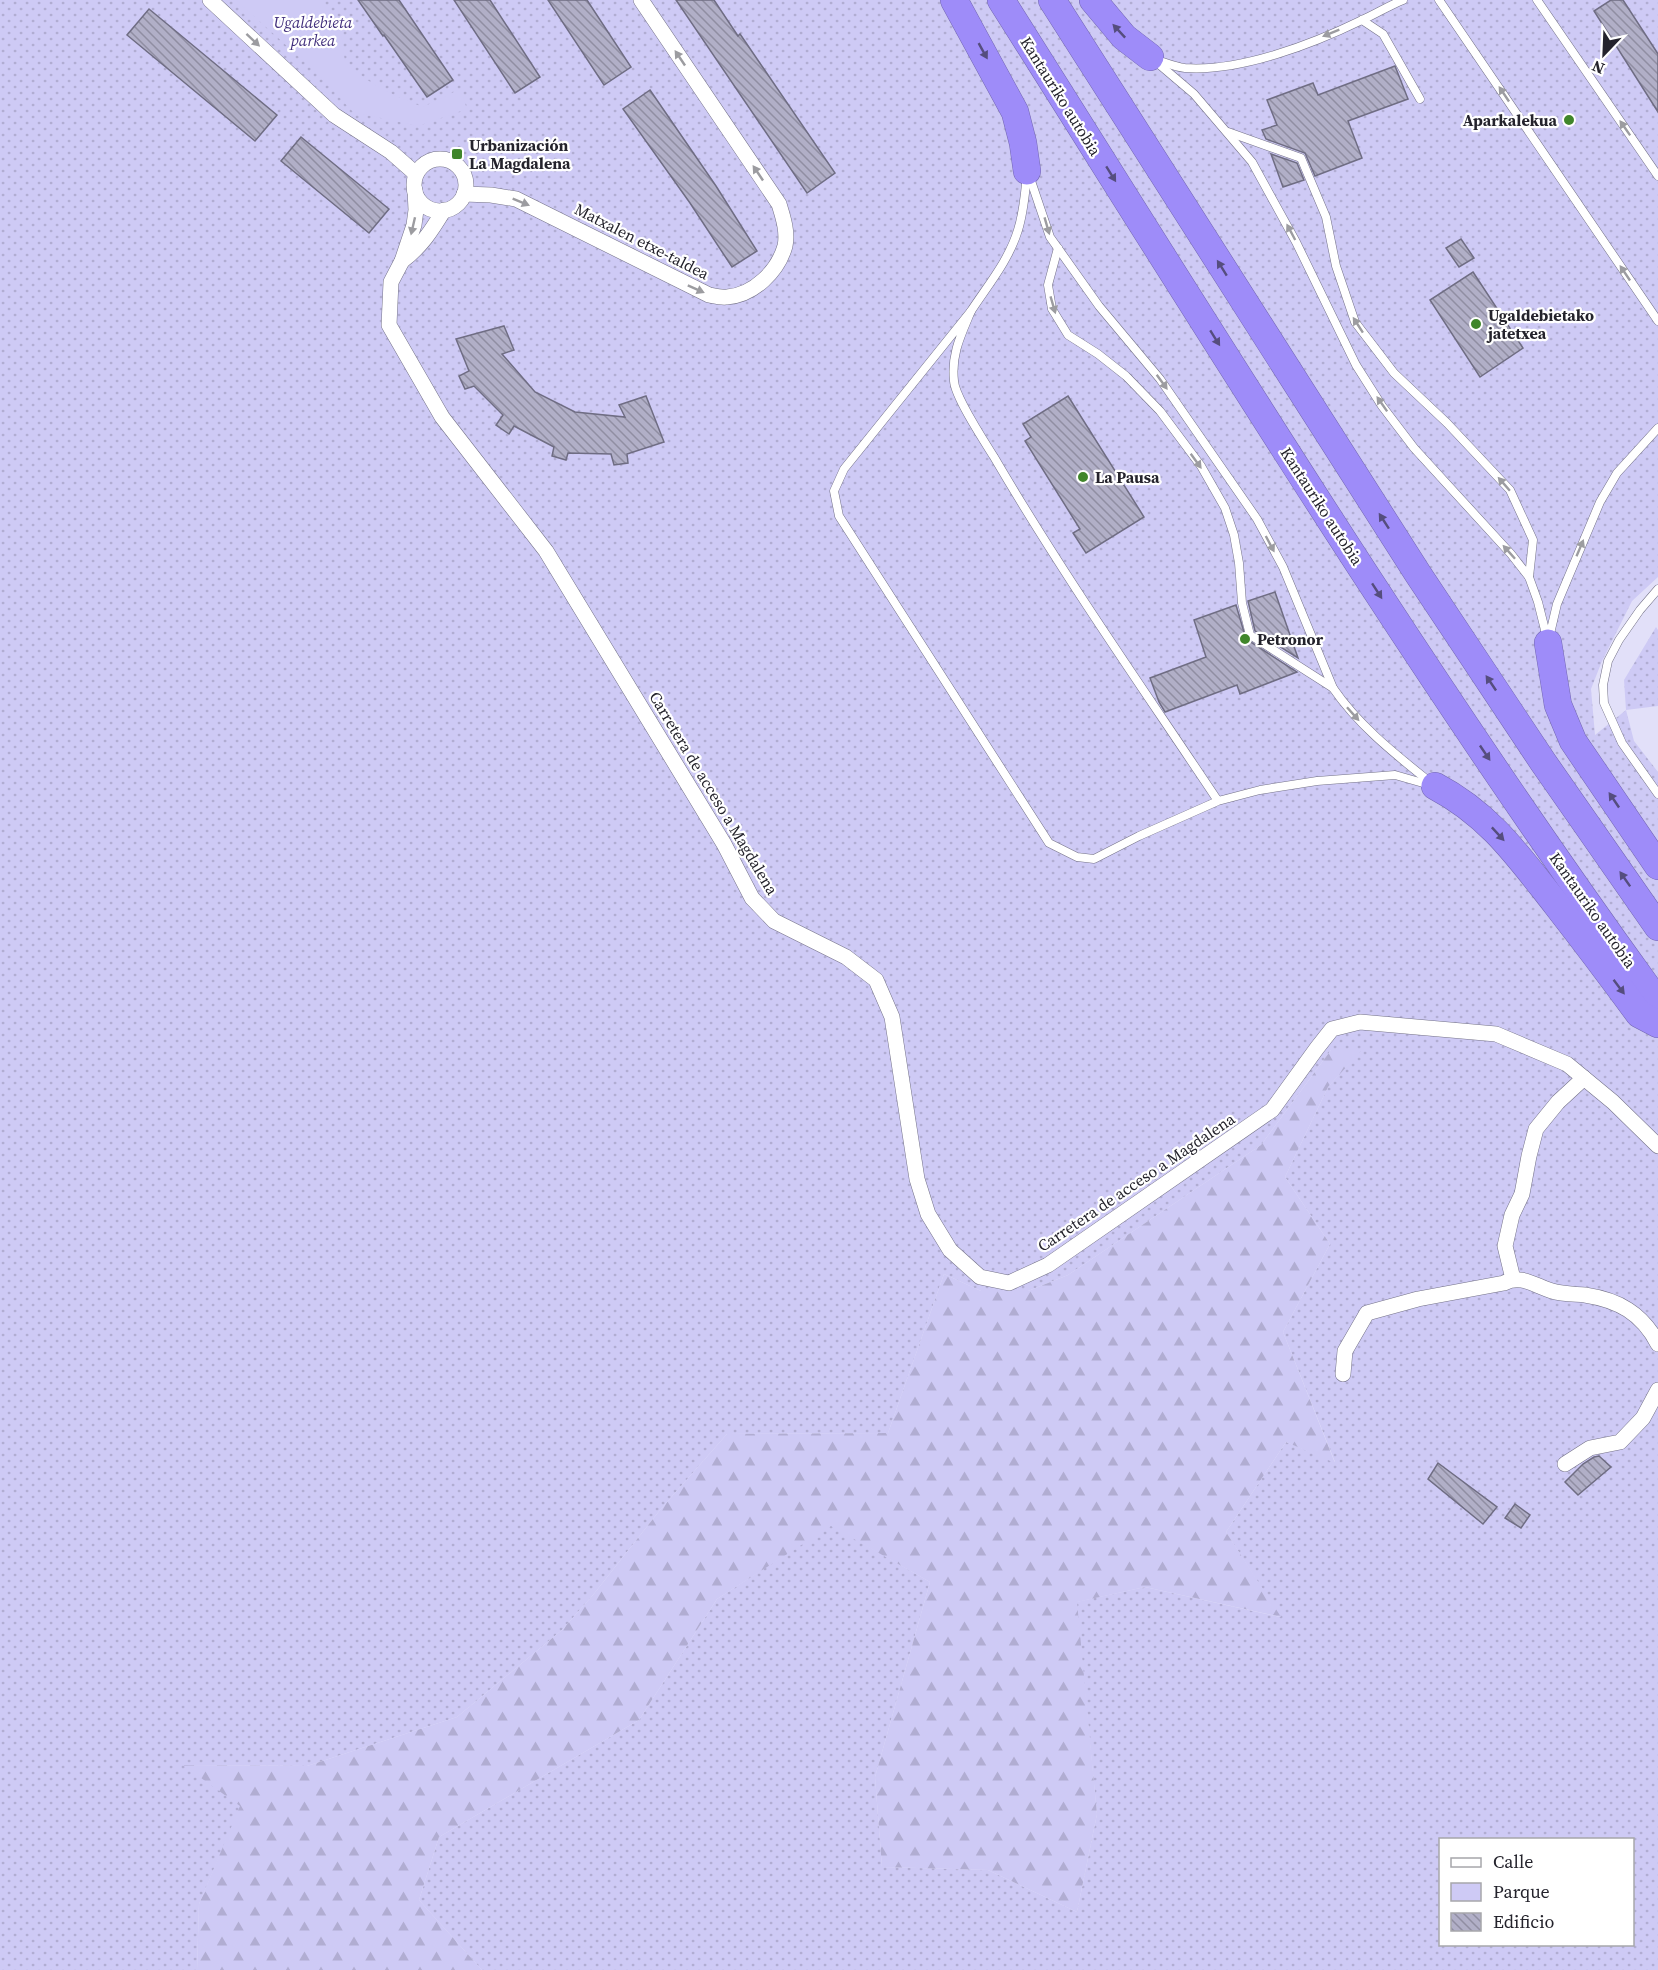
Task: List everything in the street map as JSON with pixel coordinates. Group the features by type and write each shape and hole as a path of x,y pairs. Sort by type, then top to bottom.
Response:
{"highway":[{"path":"954,0 1015,112 1027,171"},
{"name":"Kantauriko autobia","path":"1001,0 1382,598 1507,786 1658,1002"},
{"path":"1052,0 1425,584 1543,762 1658,927"},
{"path":"1093,0 1124,37 1150,57"},
{"path":"1548,643 1558,705 1573,741 1658,866"},
{"path":"1435,786 1459,799 1485,819 1519,856 1639,1014 1658,1024"}],"street":[{"path":"210,0 334,115 391,152 416,174"},
{"name":"Matxalen etxe-taldea","path":"464,194 516,199 709,295 727,298 747,292 761,283 775,266 784,246 786,230 779,204 641,0"},
{"path":"446,160 454,163 464,177 466,185 464,194 456,205 444,210 429,208 422,204 415,190 416,174 428,162 446,160"},
{"name":"Carretera de acceso a Magdalena","path":"415,190 414,225 402,261 391,282 389,325 442,417 546,551 724,844 752,898 774,921 846,957 876,980 892,1017 917,1179 928,1214 950,1250 980,1277 1009,1283 1048,1265 1272,1110 1332,1029 1359,1022 1496,1034 1567,1064 1613,1102 1658,1146"},
{"name":"Carretera de acceso a Magdalena","path":"402,261 414,253 432,231 444,210"},
{"path":"1513,1279 1505,1246 1512,1215 1522,1194 1536,1129 1558,1102 1584,1078"},
{"path":"1343,1374 1345,1351 1357,1327 1367,1314 1418,1299 1504,1283 1513,1279 1536,1284 1553,1291 1612,1300 1633,1312 1650,1329 1658,1344"},
{"path":"1565,1464 1590,1448 1620,1442 1644,1418 1658,1390"}],"lane":[{"path":"1150,57 1183,68 1214,68 1256,60 1315,40 1403,0"},
{"path":"1439,0 1658,321"},
{"path":"1536,0 1658,176"},
{"path":"1362,20 1383,34 1420,99"},
{"path":"1150,57 1194,94 1252,162 1296,242 1356,365 1382,406 1414,448 1511,554 1529,577 1548,643"},
{"path":"1226,132 1301,158 1326,217 1336,266 1355,322 1394,373 1510,490 1533,540 1529,577"},
{"path":"1027,171 1050,237 1100,306 1160,379 1257,519 1283,567 1334,688 1344,704 1368,730 1435,786"},
{"path":"1027,171 1024,205 1018,231 1006,259 971,311 844,469 834,491 839,516 1049,843 1077,857 1094,859 1218,801 1290,784 1395,775 1435,786"},
{"path":"1058,248 1048,285 1052,309 1068,335 1098,354 1126,376 1160,411 1201,466 1225,508 1234,535 1242,603 1250,635 1334,688"},
{"path":"971,311 955,348 954,371 954,383 967,412 1017,498 1076,590 1218,801"},
{"path":"1548,643 1557,604 1600,502 1617,473 1658,428"},
{"path":"1658,589 1619,640 1608,661 1603,685 1604,703 1622,743 1658,794"}],"green space":[{"path":"0,0 1658,0 1658,577 1632,601 1602,661 1591,689 1595,735 1626,710 1634,741 1658,772 1658,1970 482,1970 419,1900 439,1837 639,1720 717,1599 831,1525 930,1582 875,1777 882,1867 988,1870 1077,1912 1097,1814 1076,1602 1145,1587 1280,1617 1226,1532 1286,1442 1335,1462 1283,1332 1330,1244 1285,1177 1328,1087 1361,1050 1331,1050 1261,1145 1068,1275 1028,1291 981,1291 944,1274 888,1433 727,1434 660,1510 593,1595 562,1630 457,1717 307,1766 184,1765 241,1806 199,1904 197,1970 0,1970"},
{"name":"Ugaldebieta parkea","path":"236,0 321,0 339,18 345,62 363,77 391,94 423,107 460,89 467,109 418,126 353,112 319,75"},
{"path":"1656,627 1658,630 1658,706 1626,710 1624,680"},
{"path":"1331,1050 1362,1050 1328,1087 1285,1177 1330,1244 1283,1332 1335,1463 1286,1442 1226,1532 1281,1617 1145,1587 1077,1602 1097,1814 1077,1912 988,1870 882,1867 875,1777 930,1582 831,1526 717,1599 639,1720 439,1837 419,1900 482,1970 197,1970 199,1904 240,1806 183,1765 307,1766 457,1717 562,1630 593,1595 660,1510 727,1434 888,1433 944,1274 981,1291 1028,1291 1068,1275 1261,1145"}],"building":[{"path":"358,0 399,0 453,80 427,97"},
{"path":"454,0 490,0 540,77 515,93"},
{"path":"548,0 587,0 631,67 604,85"},
{"path":"676,0 714,0 738,36 740,34 835,173 807,193"},
{"path":"1611,0 1623,0 1658,54 1658,112 1594,11"},
{"path":"149,9 277,115 255,141 127,35"},
{"path":"1395,66 1408,99 1348,121 1362,158 1315,176 1305,153 1266,139 1262,130 1277,125 1267,100 1313,83 1318,95"},
{"path":"650,90 716,186 757,251 732,267 623,109"},
{"path":"301,137 389,209 369,233 281,161"},
{"path":"1271,154 1297,163 1304,180 1283,187"},
{"path":"1461,239 1474,258 1459,267 1446,248"},
{"name":"Ugaldebietako jatetxea","path":"1473,272 1523,348 1480,377 1430,300"},
{"path":"504,326 514,350 502,354 535,392 575,412 625,417 619,405 646,396 664,442 627,454 628,463 614,465 611,454 568,453 566,460 552,456 554,447 514,426 509,434 496,425 503,415 474,386 465,389 459,376 469,371 456,339"},
{"name":"La Pausa","path":"1068,396 1144,517 1086,553 1073,533 1080,529 1025,441 1031,437 1023,424"},
{"path":"1275,592 1298,658 1255,631 1248,601"},
{"name":"Petronor","path":"1236,605 1246,639 1297,672 1240,694 1237,685 1165,712 1150,678 1206,657 1194,620"},
{"path":"1599,1456 1611,1467 1578,1495 1565,1482 1583,1464"},
{"path":"1438,1463 1497,1507 1483,1524 1428,1479"},
{"path":"1515,1504 1530,1515 1521,1528 1505,1518"}],"place":[{"name":"Aparkalekua","path":"1569,120"},
{"name":"Urbanización La Magdalena","path":"457,154"},
{"name":"Ugaldebietako jatetxea","path":"1476,324"},
{"name":"La Pausa","path":"1083,477"},
{"name":"Petronor","path":"1245,639"}]}
